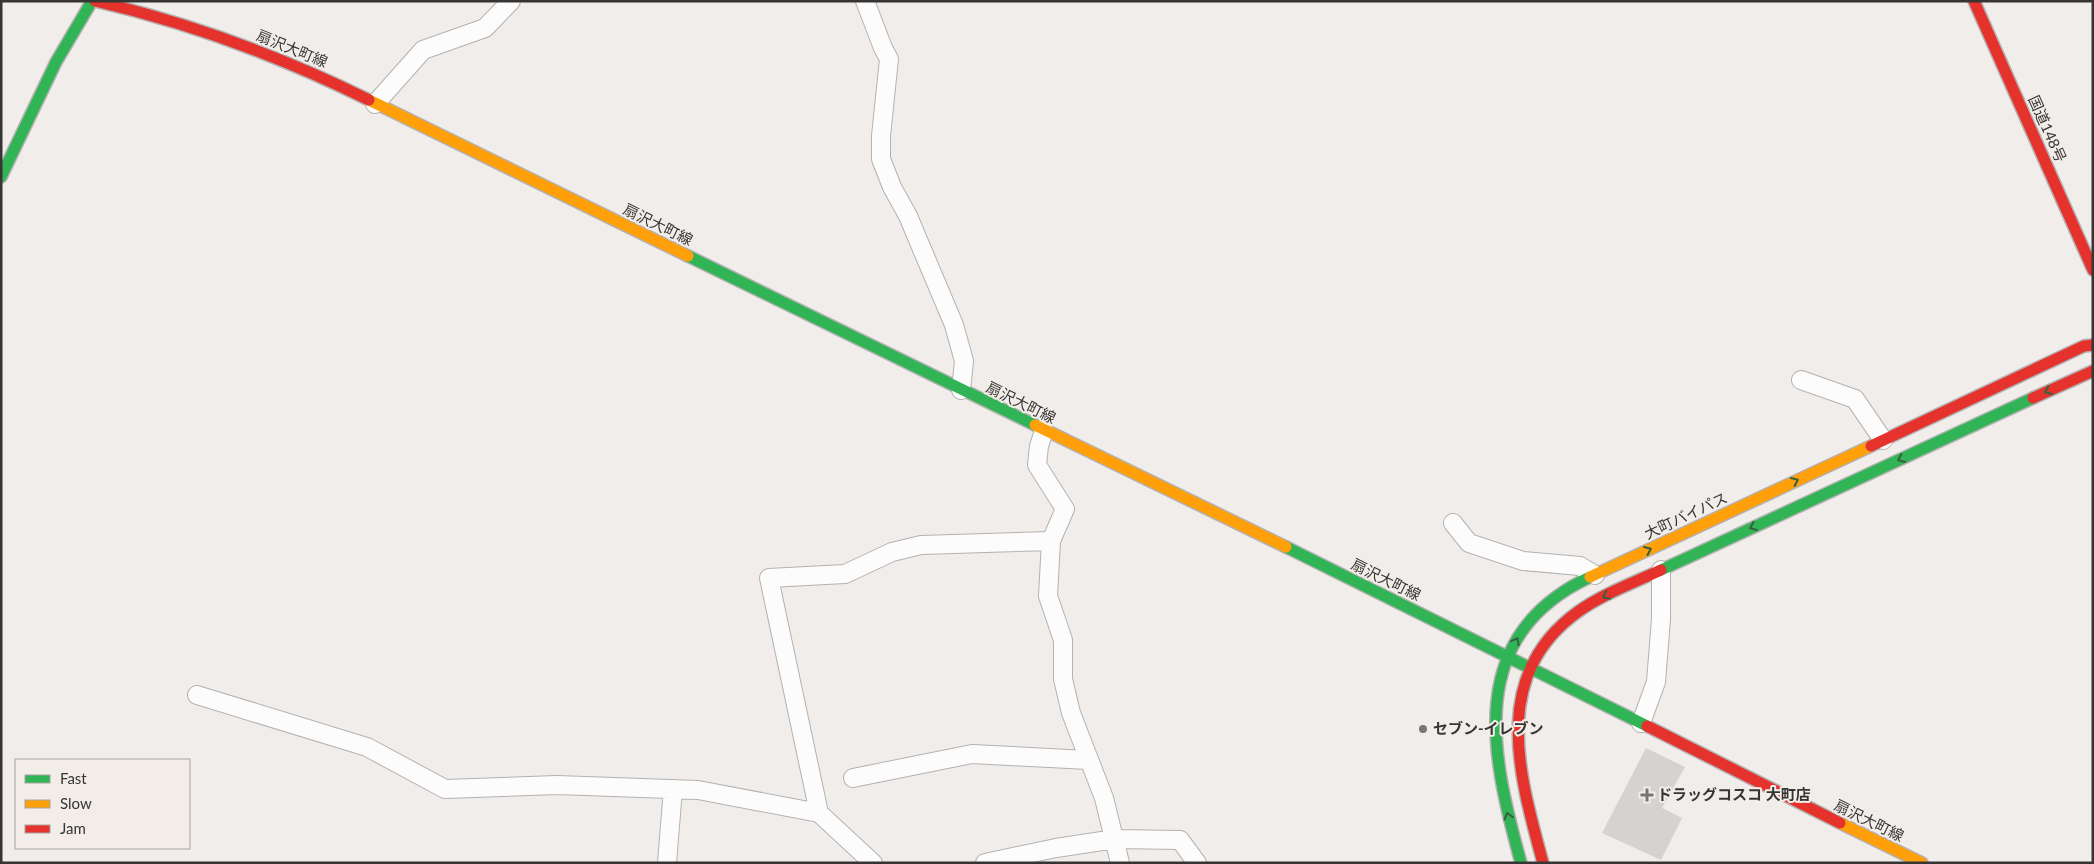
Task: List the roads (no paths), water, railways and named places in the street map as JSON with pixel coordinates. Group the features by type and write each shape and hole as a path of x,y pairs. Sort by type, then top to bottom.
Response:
{"main road":[{"name":"扇沢大町線","path":"94,1 187,26 268,55 322,78 1296,552 1641,723 1795,802 1922,863"},
{"path":"1,177 56,62 94,1"},
{"name":"国道148号","path":"1974,1 2093,270"},
{"name":"大町バイパス","path":"1521,863 1506,806 1495,750 1495,704 1508,658 1516,640 1534,618 1553,600 1582,581 2084,346 2093,345"},
{"path":"1543,863 1518,758 1517,710 1519,692 1528,668 1537,652 1554,632 1576,613 1622,588 2093,371"}],"street":[{"path":"375,104 423,50 485,28 511,1"},
{"path":"865,1 889,59 881,136 881,159 892,187 908,216 954,325 964,360 961,390"},
{"path":"1801,380 1855,399 1883,440"},
{"path":"1044,431 1039,446 1037,465 1065,509 1051,541 1048,596 1063,640 1063,679 1071,713 1104,798 1120,863"},
{"path":"1453,523 1469,543 1523,561 1580,566 1595,575"},
{"path":"819,813 769,578 845,574 892,552 921,545 1051,541"},
{"path":"1641,723 1656,682 1661,619 1661,570"},
{"path":"197,695 367,747 445,789 557,785 698,790 819,813 873,863"},
{"path":"853,778 972,754 1088,760"},
{"path":"667,863 673,789"},
{"path":"985,863 1056,848 1114,839 1180,840 1197,863"}],"place":[{"name":"セブン-イレブン","path":"1423,729"},
{"name":"ドラッグコスコ 大町店","path":"1647,795"}]}
